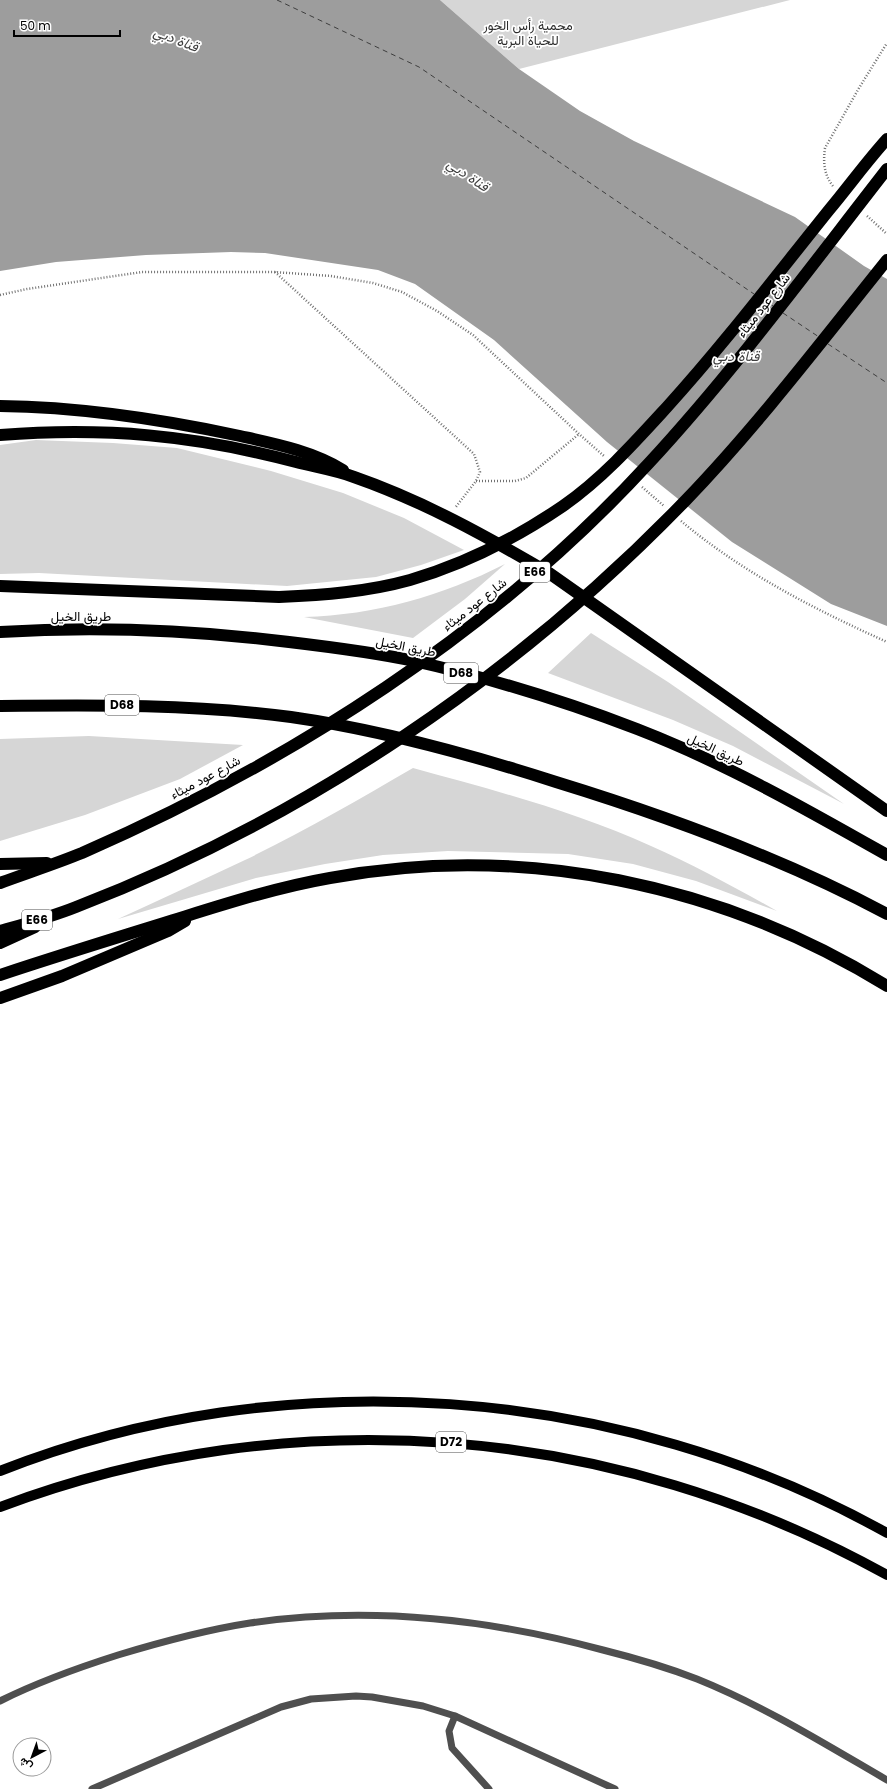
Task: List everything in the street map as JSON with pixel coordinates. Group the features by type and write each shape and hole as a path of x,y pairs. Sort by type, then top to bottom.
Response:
{"highway":[{"path":"0,586 280,598 323,595 366,590 409,580 450,566 490,549 565,505 599,478 630,448 704,366 887,139"},
{"name":"شارع عود ميثاء","path":"0,883 81,853 176,808 256,766 342,716 424,661 503,600 577,535 652,460 713,391 887,169"},
{"name":"E66","path":"0,932 92,901 187,860 279,813 367,760 453,702 534,639 612,572 686,500 755,423 887,260"},
{"path":"0,406 41,406 99,411 198,427 314,455 328,461 353,476 448,517 549,573 597,605 887,811"},
{"path":"0,435 53,431 99,431 153,434 259,452 353,476"},
{"name":"طريق الخيل","path":"0,632 98,629 174,631 254,638 335,647 404,659 488,679 564,702 639,730 712,761 783,796 887,856"},
{"name":"D68","path":"0,706 167,706 244,712 336,724 427,743 611,798 674,821 785,865 885,913"},
{"path":"0,864 54,864"},
{"path":"0,975 267,892 331,878 405,868 480,865 555,870 630,882 674,893 738,913 808,942 887,986"},
{"path":"0,943 73,908"},
{"path":"0,998 62,976 157,936 179,925 199,912"}],"main road":[{"path":"0,1471 58,1450 107,1436 151,1425 240,1410 285,1405 360,1402 466,1405 510,1410 580,1422 648,1437 693,1450 787,1485 844,1510 887,1533"},
{"name":"D72","path":"0,1507 62,1486 109,1473 204,1453 295,1442 372,1439 433,1441 479,1445 553,1455 661,1480 731,1503 770,1519 816,1539 887,1575"}],"lane":[{"path":"0,1701 63,1673 161,1642 250,1623 341,1616 386,1616 527,1631 666,1667 722,1690 758,1707 887,1780"},
{"path":"92,1789 266,1712 311,1699 327,1697 372,1697 423,1706 455,1716 615,1789"},
{"path":"455,1716 449,1731 452,1748 489,1789"}],"path":[{"path":"837,190 832,185 825,171 825,148 859,88 887,43"},
{"path":"865,215 887,234"},
{"path":"0,295 26,289 142,272 274,272 331,276 373,283 409,296 437,311 473,335 608,460"},
{"path":"274,272 474,454 480,472 476,481 448,517"},
{"path":"476,481 515,481 526,478 579,434"},
{"path":"638,485 668,510"},
{"path":"680,520 704,540 772,585 807,604 887,642"}],"green space":[{"name":"محمية رأس الخور للحياة البرية","path":"440,0 790,0 519,69"},
{"path":"36,440 113,443 177,448 271,471 343,493 404,518 464,550 421,565 376,577 287,586 39,573 0,574 0,445"},
{"path":"505,564 465,599 413,638 304,617 356,612 408,602 457,586"},
{"path":"591,633 668,682 844,804 733,746 673,720 548,673"},
{"path":"89,736 243,745 180,779 85,815 0,841 0,739"},
{"path":"413,768 533,802 593,822 667,853 777,911 696,881 633,864 568,854 448,851 383,855 325,864 256,878 118,919 267,849 330,816"}],"water":[{"name":"قناة دبي","path":"0,0 440,0 519,69 580,111 634,141 795,217 864,266 887,279 887,626 831,604 732,542 607,442 494,340 415,284 378,270 265,253 231,252 146,255 56,262 0,271"}],"ferry route":[{"path":"277,0 419,67 754,294"},
{"path":"764,300 773,306"},
{"path":"783,313 819,337"},
{"path":"828,344 887,383"}]}
